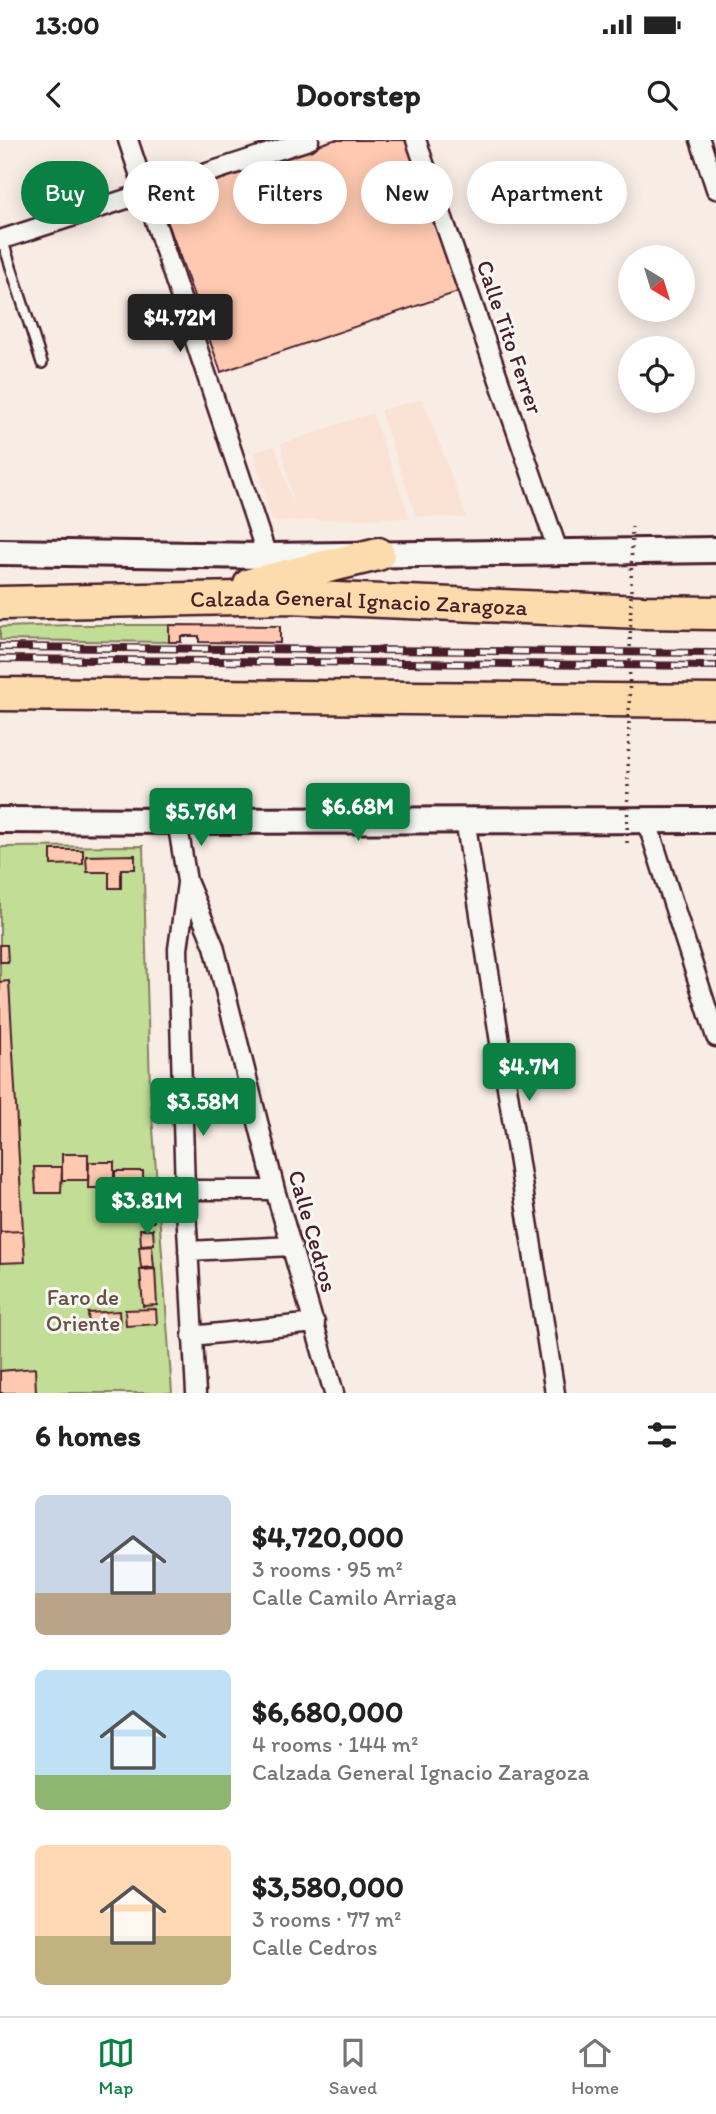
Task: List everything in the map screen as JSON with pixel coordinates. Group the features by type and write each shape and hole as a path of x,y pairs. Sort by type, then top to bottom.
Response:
{"highway":[{"path":"191,600 378,554"},
{"name":"Calzada General Ignacio Zaragoza","path":"0,603 289,597 641,612 716,612"},
{"path":"0,694 716,701"}],"main road":[{"name":"Calzada General Ignacio Zaragoza","path":"0,552 267,556 716,550"},
{"path":"0,820 716,820"}],"street":[{"path":"128,140 136,161"},
{"path":"219,169 309,140"},
{"name":"Calle Tito Ferrer","path":"416,140 558,551"},
{"path":"700,140 716,189"},
{"path":"1,239 123,201"},
{"path":"157,224 267,556"},
{"path":"465,819 555,1393"},
{"path":"646,819 716,1037"},
{"name":"Calle Cedros","path":"177,821 187,881 214,946 275,1190 334,1393"},
{"name":"Calle Cedros","path":"187,881 178,949 185,1190 196,1393"},
{"path":"185,1190 275,1190"},
{"path":"188,1251 292,1246"},
{"path":"192,1336 314,1323"}],"lane":[{"path":"1,239 42,363"}],"path":[{"path":"627,843 632,527"}],"shaded area":[{"path":"423,399 467,518 416,516 380,410"},
{"path":"372,413 410,518 272,521 254,452 275,446 295,511 281,444"}],"green space":[{"path":"169,625 169,642 0,640 0,627"},
{"name":"Faro de Oriente","path":"143,846 150,1087 172,1393 0,1393 0,847"}],"building":[{"path":"334,140 408,140 415,161 361,161 361,224 437,224 461,291 221,372 168,224 219,224 219,176 233,172 233,224 347,224 347,161 267,161"},
{"path":"169,625 280,626 280,643 199,642 199,636 181,636 181,642 169,642"},
{"path":"51,850 83,850 83,864 51,865"},
{"path":"135,855 135,869 121,869 121,888 109,888 109,872 87,872 86,856"},
{"path":"0,945 7,945 8,962 0,962"},
{"path":"9,981 23,1231 0,1232 0,982"},
{"path":"62,1154 88,1154 88,1180 62,1180"},
{"path":"89,1162 114,1162 114,1188 88,1188"},
{"path":"34,1167 62,1167 61,1193 36,1193"},
{"path":"115,1171 143,1171 143,1200 115,1200"},
{"path":"154,1207 154,1222 141,1223 141,1208"},
{"path":"140,1229 153,1229 154,1244 141,1245"},
{"path":"23,1231 25,1262 0,1263 0,1232"},
{"path":"152,1246 154,1267 141,1268 139,1247"},
{"path":"155,1269 157,1305 143,1306 140,1270"},
{"path":"156,1309 157,1324 126,1326 125,1310"},
{"path":"119,1311 120,1327 89,1328 88,1313"},
{"path":"35,1368 36,1393 0,1393 0,1371"}],"railway":[{"path":"0,647 716,653"},
{"path":"0,659 716,666"}]}
